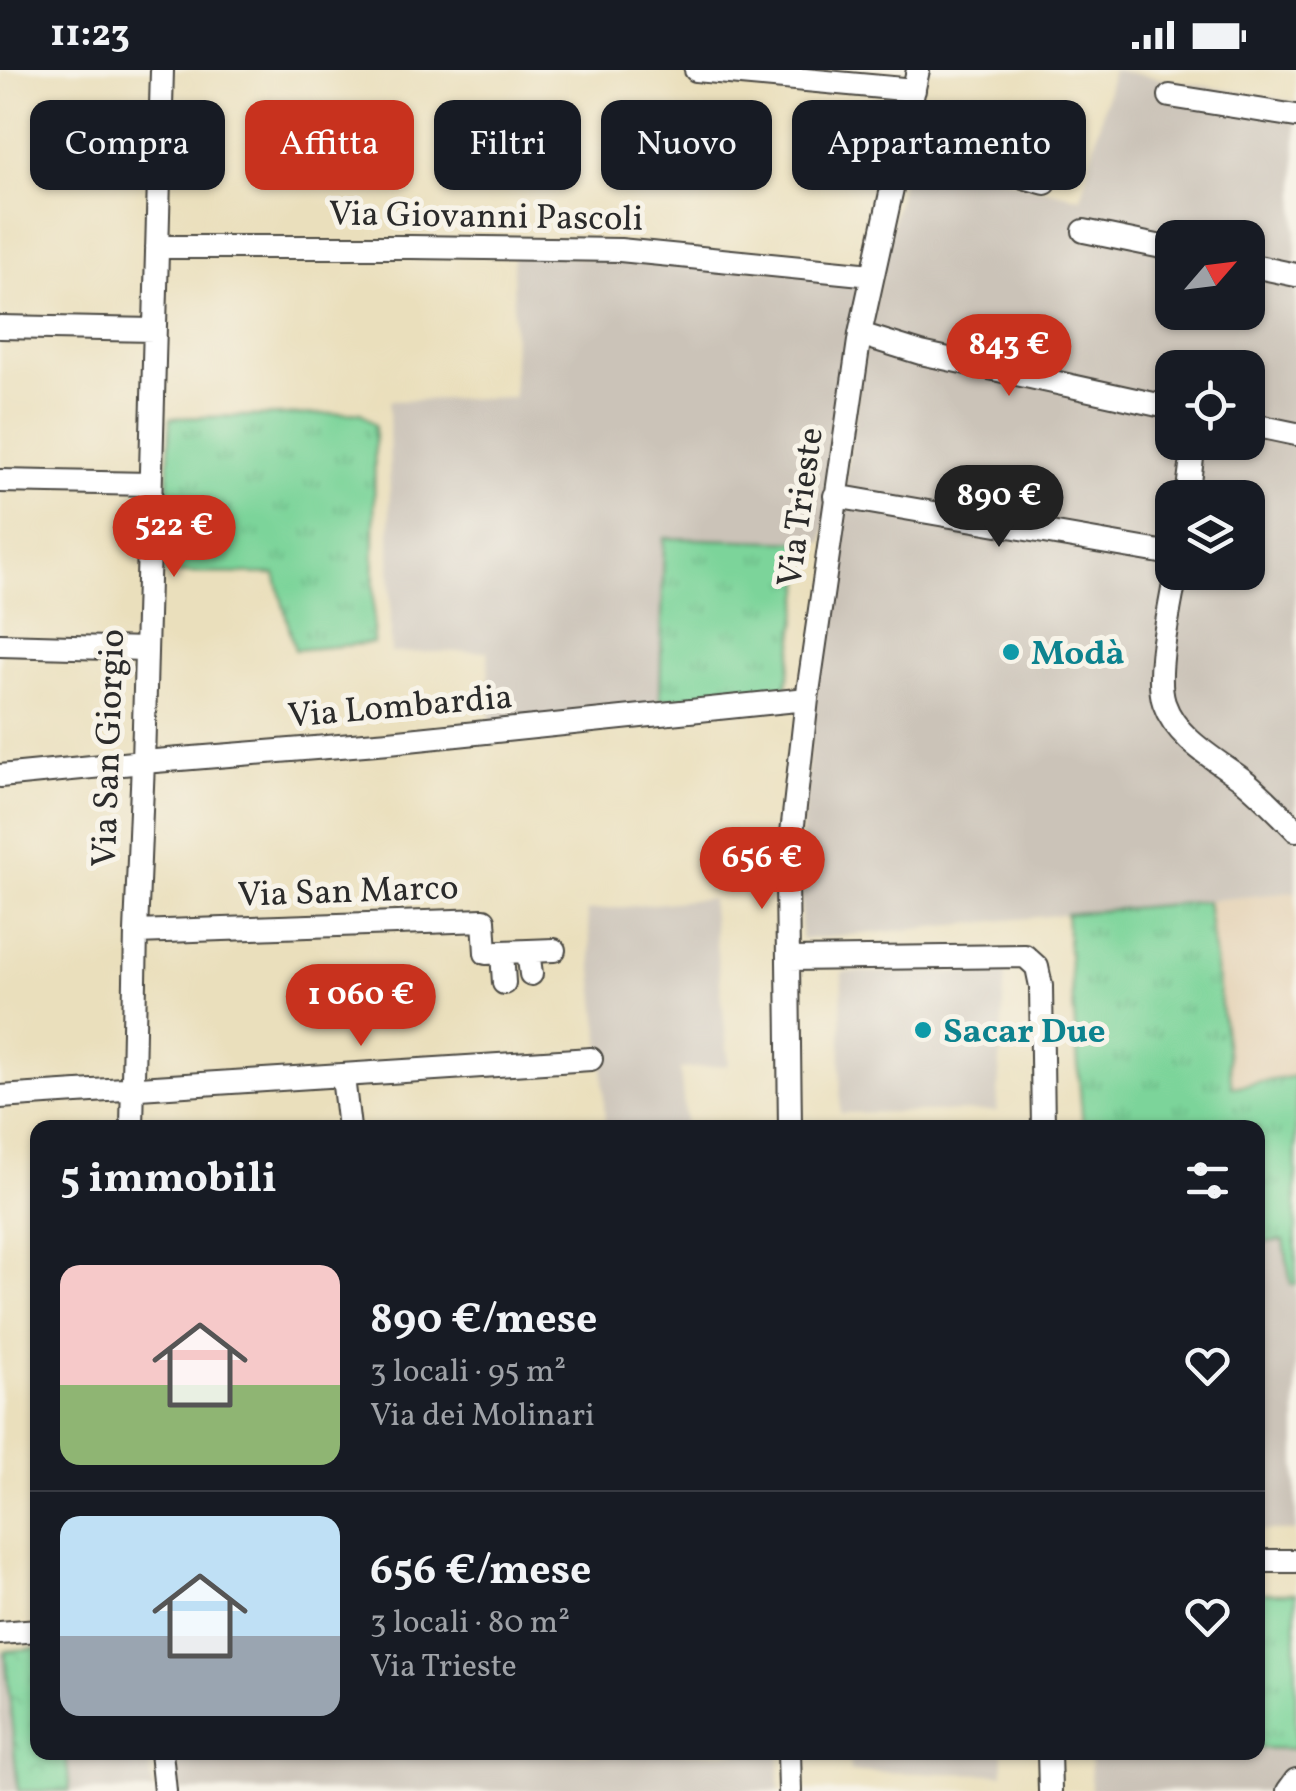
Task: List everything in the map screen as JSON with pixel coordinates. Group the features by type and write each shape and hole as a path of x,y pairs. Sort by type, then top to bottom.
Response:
{"street":[{"name":"Via San Giorgio","path":"132,1120 162,70"},
{"path":"696,70 916,80"},
{"path":"1170,96 1296,116"},
{"name":"Via Trieste","path":"790,1120 788,878 807,699 860,334 891,190"},
{"path":"1084,231 1155,246"},
{"name":"Via Giovanni Pascoli","path":"157,247 620,250 872,275"},
{"path":"1265,269 1296,275"},
{"path":"0,328 154,330"},
{"path":"860,334 921,353 1155,404"},
{"path":"1265,428 1296,434"},
{"path":"0,481 150,484"},
{"path":"835,496 1155,551"},
{"path":"1173,590 1161,672 1163,701 1176,725 1193,743 1248,784 1296,830"},
{"path":"0,645 146,649"},
{"name":"Via Lombardia","path":"0,776 389,742 807,699"},
{"name":"Via San Marco","path":"136,932 484,920 486,954 502,952 504,983"},
{"path":"502,952 530,963 554,950"},
{"path":"788,959 1025,956 1037,967 1041,986 1043,1120"},
{"path":"0,1097 591,1059"},
{"path":"344,1077 348,1120"},
{"path":"1265,1561 1296,1561"},
{"path":"0,1632 30,1630"},
{"path":"162,1760 165,1791"},
{"path":"789,1760 790,1791"},
{"path":"1050,1760 1050,1791"},
{"path":"1288,1791 1296,1780"}],"shaded area":[{"path":"1113,70 1296,102 1296,892 801,940 800,853 813,700 865,342 900,190 1049,190 1081,198 1086,190"},
{"path":"513,252 869,277 823,542 664,538 660,710 490,729 488,651 391,653 389,401 514,397"},
{"path":"1296,892 1296,1076 1232,1088 1207,901"},
{"path":"711,898 729,1065 680,1069 685,1120 605,1120 587,911"},
{"path":"842,972 1005,973 997,1111 840,1113"},
{"path":"1284,1240 1290,1285 1296,1285 1296,1531 1265,1531 1265,1242"},
{"path":"30,1649 30,1760 149,1760 153,1791 0,1791 0,1652"},
{"path":"1265,1748 1296,1749 1295,1782 1287,1791 1091,1791 1090,1760 1265,1760"},
{"path":"176,1760 779,1760 779,1791 179,1791"},
{"path":"849,1760 1003,1760 1003,1774 850,1772"}],"green space":[{"path":"361,413 375,425 373,643 295,650 275,574 165,573 170,418"},
{"path":"664,538 808,542 787,686 660,700"},
{"path":"1207,901 1232,1087 1296,1076 1296,1285 1291,1285 1284,1240 1265,1242 1265,1120 1082,1120 1066,914"},
{"path":"1265,1593 1296,1593 1296,1749 1265,1748"},
{"path":"30,1649 30,1760 67,1760 70,1791 18,1791 5,1651"}],"place":[{"name":"Modà","path":"1011,652"},
{"name":"Sacar Due","path":"923,1030"}]}
